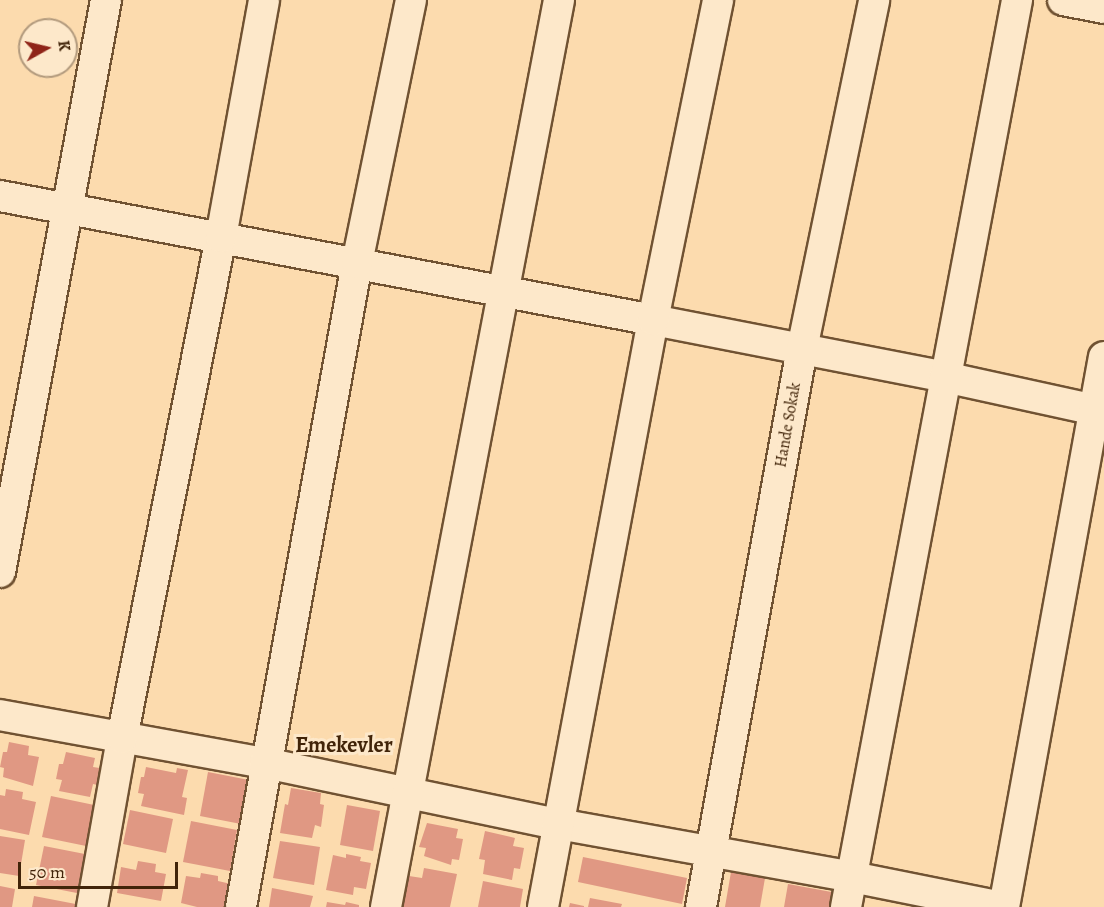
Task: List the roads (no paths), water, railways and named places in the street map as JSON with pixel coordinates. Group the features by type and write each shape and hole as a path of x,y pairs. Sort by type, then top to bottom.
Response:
{"street":[{"path":"0,572 106,0"},
{"path":"92,907 122,738 221,237 264,0"},
{"path":"241,907 265,763 357,263 411,0"},
{"path":"386,907 559,0"},
{"path":"543,907 653,320 718,0"},
{"name":"Hande Sokak","path":"701,907 802,349 874,0"},
{"path":"846,907 1017,0"},
{"path":"1063,0 1104,8"},
{"path":"0,196 802,349 945,377 1099,411"},
{"path":"0,715 265,763 558,824 852,877 1003,907 1099,411 1104,357"}],"district":[{"name":"Emekevler","path":"344,746"}]}
